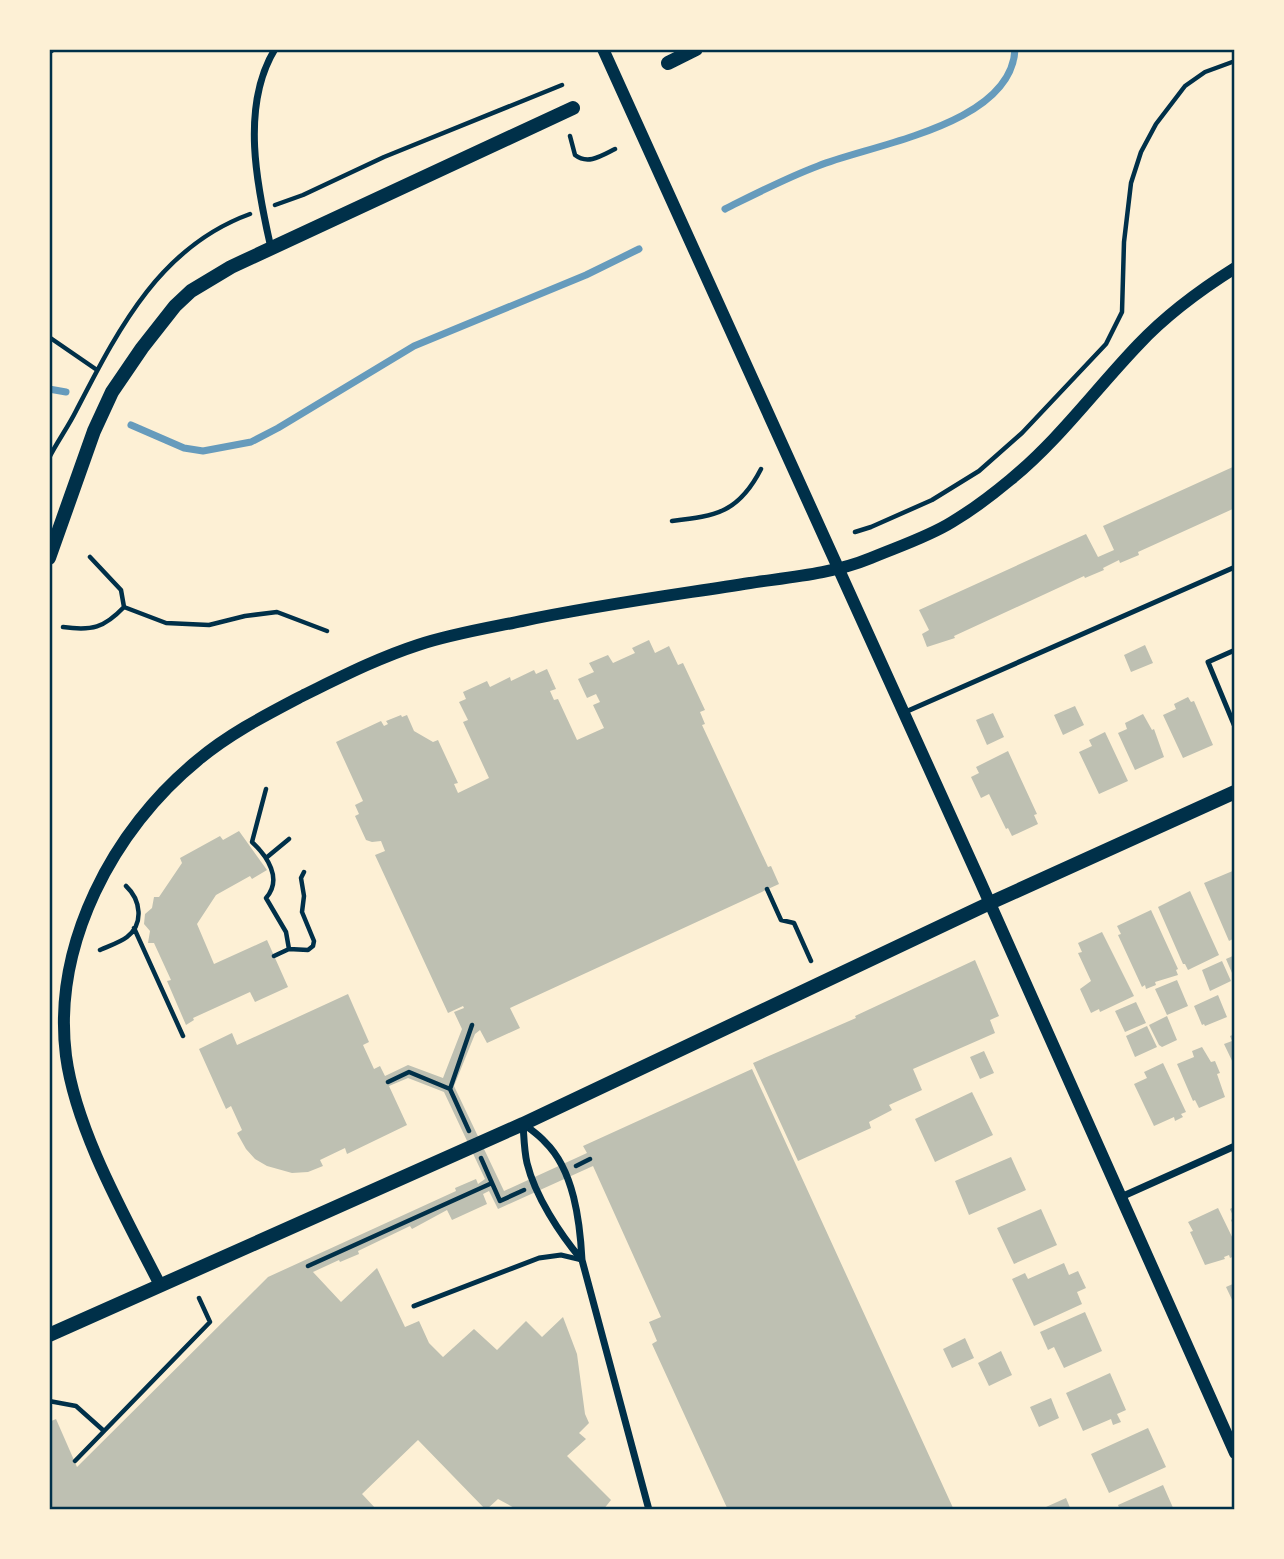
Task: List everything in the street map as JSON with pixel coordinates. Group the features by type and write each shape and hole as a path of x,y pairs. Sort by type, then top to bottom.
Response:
{"main road":[{"path":"668,63 696,49"},
{"path":"49,558 94,431 112,392 142,348 175,306 191,291 231,267 573,108"},
{"path":"49,1335 523,1124 990,903 1235,792"}],"street":[{"path":"271,248 262,210 256,116 262,76 275,49"},
{"path":"603,49 990,903 1235,1454"},
{"path":"160,1285 125,1216 72,1090 64,1020 66,983 76,937 91,899 123,844 157,800 195,762 258,719 349,672 420,644 526,620 839,570 949,524 1010,480 1044,449 1140,342 1194,294 1235,268"},
{"path":"523,1124 528,1167 547,1209 568,1244 582,1260"},
{"path":"523,1124 547,1143 556,1156 573,1195 580,1226 582,1260 649,1510"},
{"path":"1121,1197 1235,1146"}],"lane":[{"path":"903,713 1235,567"},
{"path":"1235,650 1208,662 1235,727"},
{"path":"414,1306 539,1258 562,1255 582,1260"}],"path":[{"path":"855,532 932,500 979,471 1022,433 1106,344 1122,312 1124,242 1130,183 1141,152 1156,124 1185,86 1205,72 1235,61"},
{"path":"284,202 396,152 562,85"},
{"path":"570,136 575,155 583,159 594,159 615,149"},
{"path":"49,458 127,318 164,271 219,227 244,216"},
{"path":"49,337 97,370"},
{"path":"673,521 703,517 730,509 744,498 761,469"},
{"path":"90,557 121,590 124,607"},
{"path":"63,627 83,630 100,626 112,620 124,607"},
{"path":"124,607 166,623 209,625 277,612 327,631"},
{"path":"266,789 252,842 271,864 273,885 266,898 286,932 289,949"},
{"path":"266,858 289,839"},
{"path":"274,956 289,949 308,950 313,947 312,934 305,924 302,912 304,896 301,878 304,872"},
{"path":"100,950 126,938 139,917 136,898 126,886"},
{"path":"767,889 781,920 794,923 811,961"},
{"path":"134,928 183,1036"},
{"path":"471,1136 450,1089 472,1025"},
{"path":"388,1082 409,1072 450,1089"},
{"path":"476,1148 500,1201 534,1185"},
{"path":"568,1170 590,1159"},
{"path":"308,1266 492,1183"},
{"path":"75,1461 210,1322 198,1298"},
{"path":"49,1401 76,1406 104,1431"}],"building":[{"path":"1235,466 1235,508 1138,552 1139,555 1120,563 1119,560 1103,568 1104,570 1085,578 1084,576 954,636 955,638 927,647 922,634 929,630 919,610 1086,534 1098,557 1114,550 1103,526"},
{"path":"649,640 655,653 669,646 678,665 683,663 705,710 700,712 705,724 702,725 768,867 771,866 779,884 510,1008 520,1028 487,1043 480,1030 475,1034 454,1086 504,1191 587,1153 583,1146 752,1069 954,1510 728,1510 652,1344 657,1341 649,1322 661,1317 593,1166 498,1209 489,1191 483,1194 487,1204 452,1220 447,1210 412,1229 410,1226 358,1251 359,1254 313,1272 341,1302 377,1268 405,1327 419,1321 429,1343 443,1357 474,1329 497,1350 526,1321 542,1337 563,1317 577,1354 585,1414 589,1423 579,1433 586,1439 567,1456 611,1500 603,1510 518,1510 498,1499 486,1510 418,1440 362,1494 377,1510 49,1510 49,1422 56,1419 77,1467 268,1277 456,1191 455,1188 476,1179 478,1184 485,1179 444,1092 408,1078 389,1086 407,1125 347,1154 345,1148 320,1160 323,1166 308,1172 292,1173 267,1166 255,1159 246,1149 237,1133 242,1130 231,1106 226,1109 199,1049 232,1033 237,1045 348,994 369,1042 363,1045 374,1069 380,1066 385,1076 408,1065 443,1078 462,1029 454,1012 464,1008 463,1006 448,1013 375,855 385,851 381,841 366,840 355,816 359,814 355,805 363,801 336,742 381,721 384,726 388,724 386,721 407,715 414,731 433,742 438,740 458,783 454,784 458,793 489,778 463,722 468,720 459,702 466,699 463,692 487,681 490,687 510,677 511,681 534,670 536,674 547,669 556,689 550,691 554,700 558,699 577,740 604,728 593,705 600,702 596,694 587,698 578,679 594,672 589,663 608,655 613,663 635,653 632,648"},
{"path":"1145,645 1153,663 1131,672 1124,655"},
{"path":"1188,697 1191,702 1194,701 1213,745 1183,758 1163,715 1176,709 1174,704"},
{"path":"1075,706 1084,725 1063,735 1054,715"},
{"path":"993,713 1004,737 987,745 976,720"},
{"path":"1143,714 1152,730 1154,729 1164,757 1135,770 1118,733 1127,729 1125,723"},
{"path":"1105,732 1128,781 1099,794 1079,752 1092,746 1089,740"},
{"path":"1008,751 1037,814 1034,815 1038,824 1012,836 989,794 981,798 971,777 979,773 976,767"},
{"path":"239,831 267,870 216,895 197,924 214,964 267,940 288,987 255,1002 250,992 193,1018 194,1020 186,1025 167,981 171,980 154,943 148,943 150,931 144,924 145,914 152,908 154,897 159,897 182,863 180,858 220,836 223,840"},
{"path":"1235,870 1235,938 1229,941 1204,883"},
{"path":"1190,891 1219,955 1188,970 1158,907"},
{"path":"1151,910 1178,969 1178,975 1155,982 1156,985 1146,989 1145,985 1142,987 1118,935 1121,934 1117,926"},
{"path":"1102,932 1134,996 1100,1012 1099,1009 1091,1013 1080,989 1091,981 1078,953 1082,952 1078,943"},
{"path":"1235,955 1235,980 1226,959"},
{"path":"975,960 999,1016 990,1020 995,1033 913,1069 922,1090 889,1105 892,1110 869,1122 871,1128 798,1161 753,1063 856,1018 855,1016"},
{"path":"1222,961 1231,981 1210,991 1202,970"},
{"path":"1177,980 1188,1006 1167,1015 1155,989"},
{"path":"1218,995 1227,1017 1202,1025 1194,1006"},
{"path":"1136,1002 1146,1023 1125,1032 1115,1011"},
{"path":"1167,1016 1177,1040 1162,1047 1149,1025"},
{"path":"1147,1026 1157,1047 1135,1057 1126,1036"},
{"path":"1235,1034 1235,1067 1224,1044 1232,1041 1230,1036"},
{"path":"1202,1047 1211,1062 1215,1061 1225,1097 1199,1108 1195,1100 1193,1101 1177,1064 1194,1057 1192,1051"},
{"path":"984,1051 994,1073 980,1079 970,1057"},
{"path":"1163,1063 1186,1112 1175,1121 1174,1117 1154,1126 1134,1084 1147,1078 1144,1072"},
{"path":"972,1092 993,1135 935,1162 915,1119"},
{"path":"1011,1157 1026,1190 969,1215 955,1181"},
{"path":"1235,1206 1235,1229 1230,1209"},
{"path":"1218,1208 1235,1243 1235,1256 1230,1258 1229,1255 1224,1257 1225,1259 1205,1265 1188,1222"},
{"path":"1041,1209 1057,1245 1014,1264 997,1228"},
{"path":"1064,1263 1069,1275 1078,1271 1086,1288 1077,1292 1082,1304 1034,1326 1012,1279 1025,1273 1028,1279"},
{"path":"1235,1283 1235,1306 1226,1287"},
{"path":"1085,1312 1102,1351 1064,1368 1054,1347 1048,1350 1040,1332"},
{"path":"965,1338 974,1358 952,1368 943,1349"},
{"path":"1001,1351 1012,1375 989,1386 978,1363"},
{"path":"1110,1373 1126,1410 1117,1414 1121,1422 1113,1425 1111,1419 1083,1431 1066,1393"},
{"path":"1051,1398 1059,1418 1039,1427 1030,1407"},
{"path":"1148,1428 1166,1467 1109,1493 1091,1454"},
{"path":"1163,1485 1174,1510 1120,1510 1118,1505"},
{"path":"1066,1498 1071,1510 1047,1510 1046,1507"}],"waterway":[{"path":"725,209 806,171 936,128 966,114 991,96 1008,75 1015,49"},
{"path":"131,425 184,448 203,451 251,442 414,346 586,275 639,249"},
{"path":"49,389 66,392"}]}
